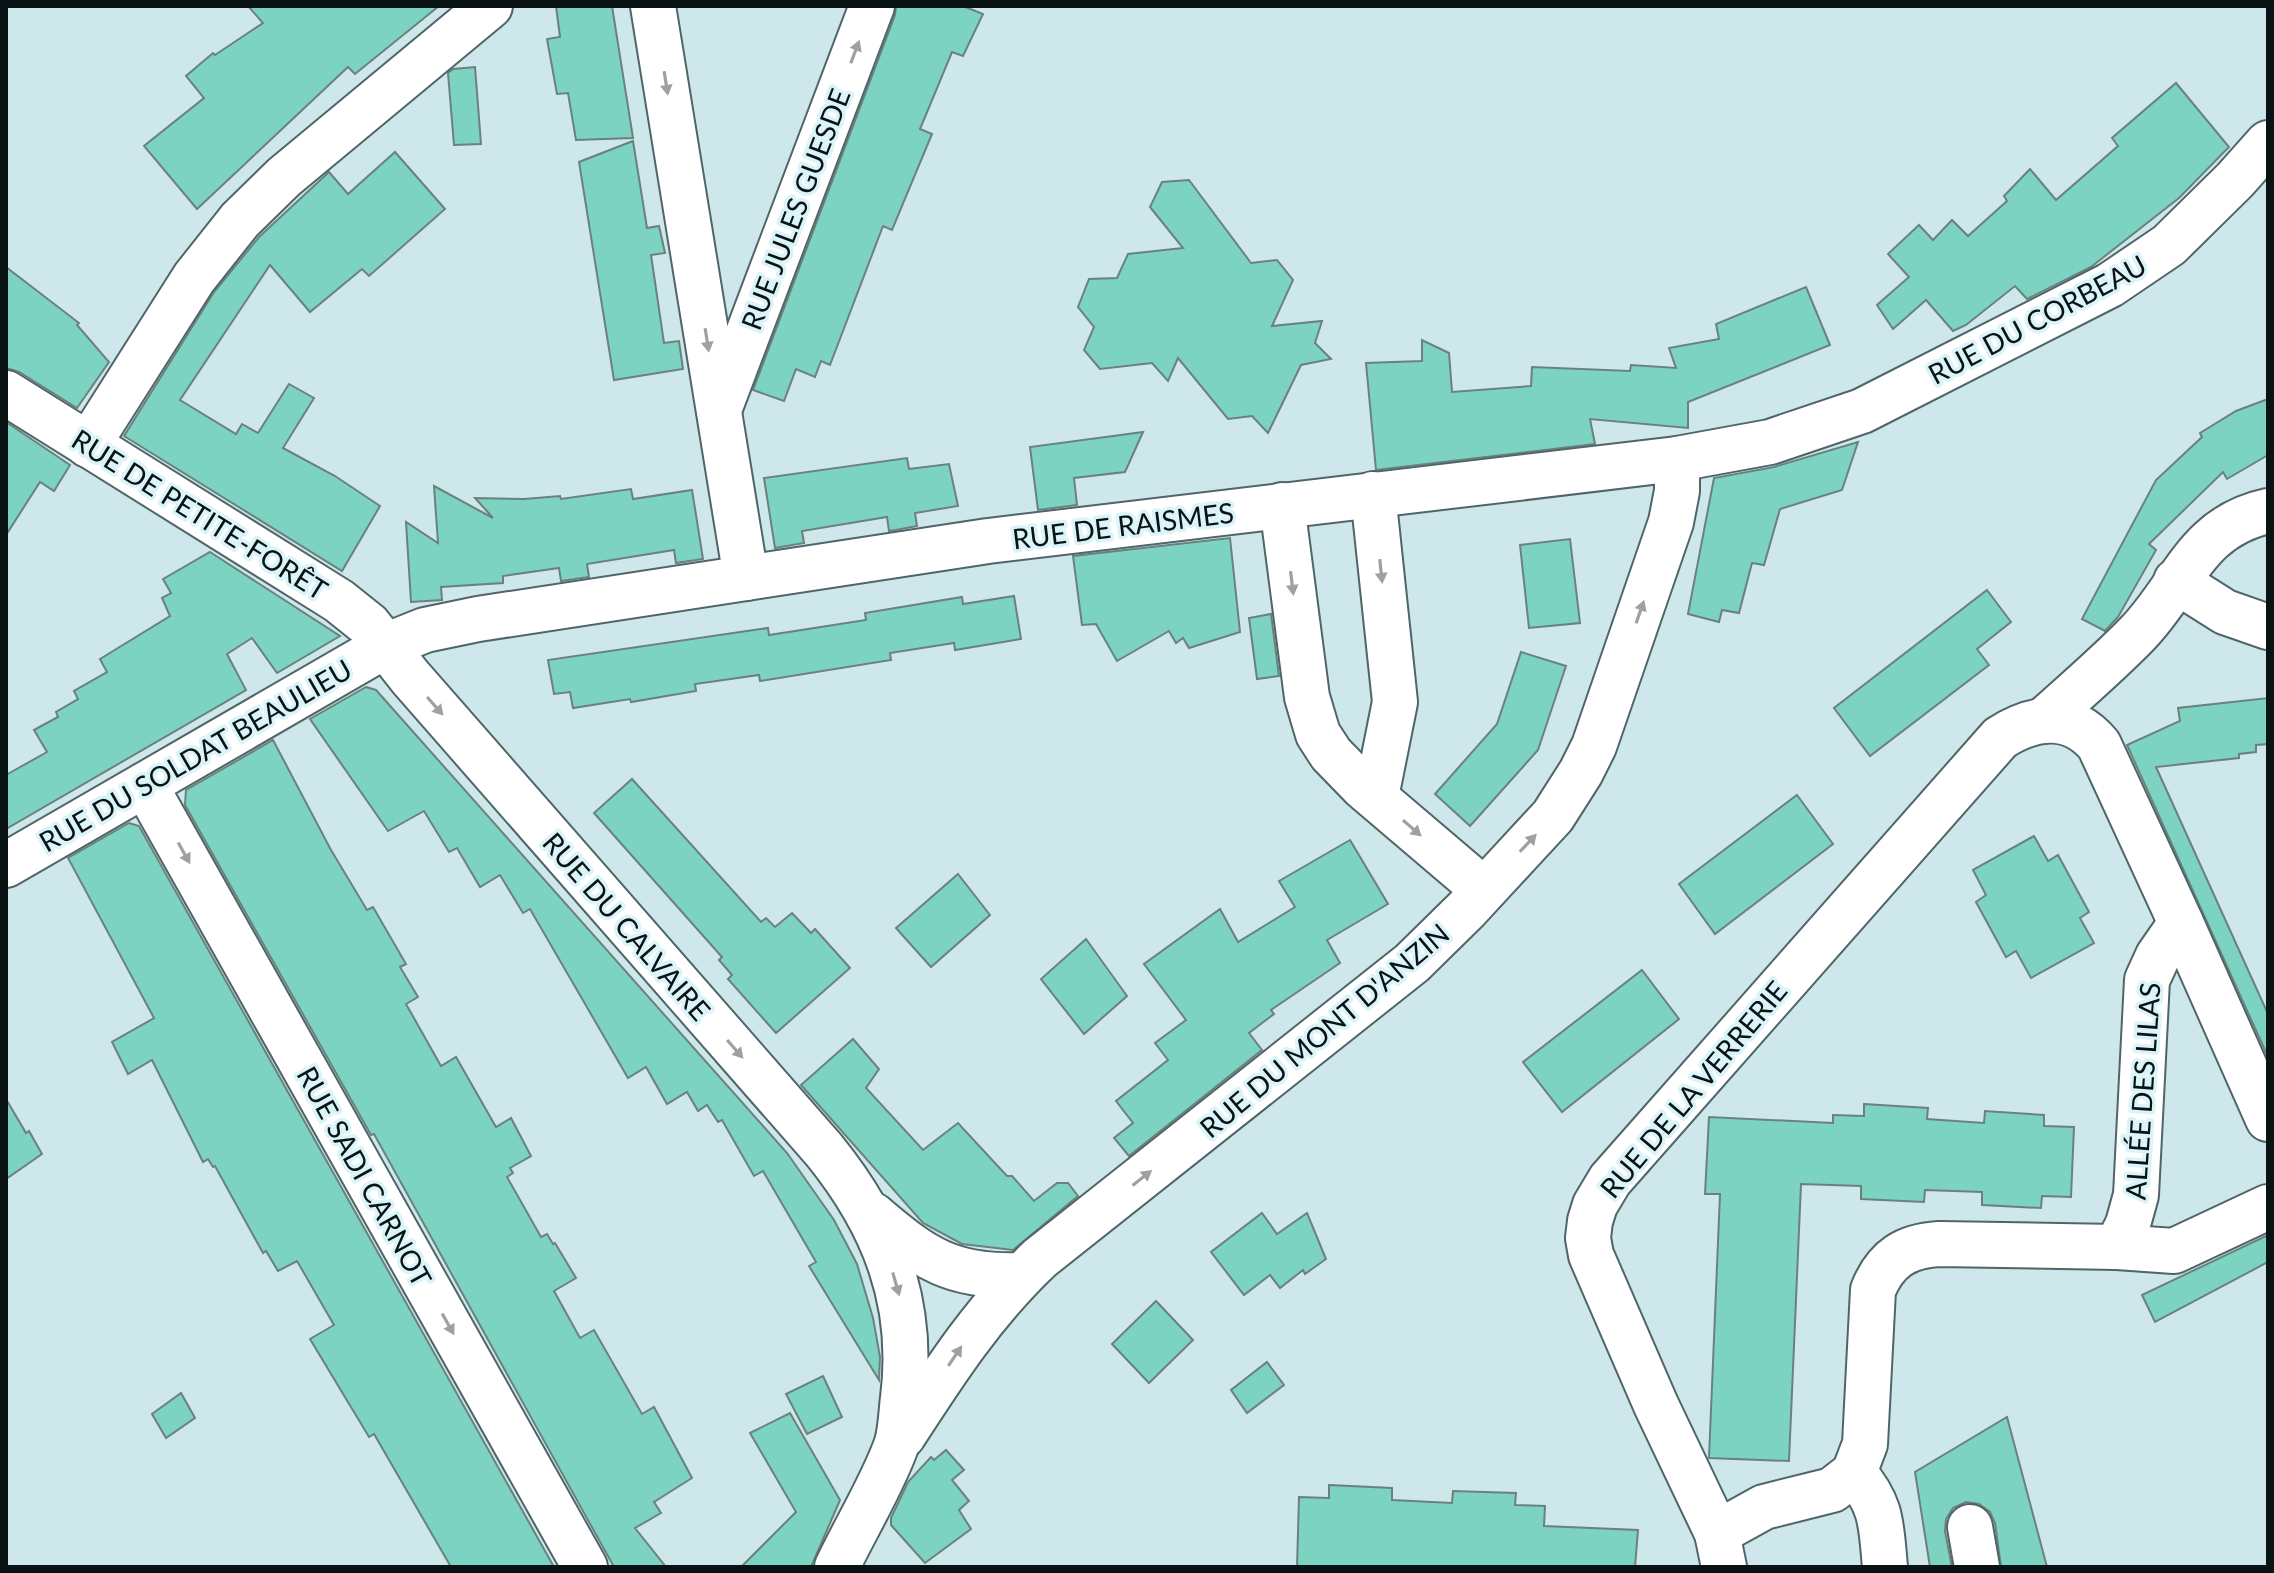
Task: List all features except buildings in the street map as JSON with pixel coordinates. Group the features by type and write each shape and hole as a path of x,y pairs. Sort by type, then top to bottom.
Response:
{"street":[{"path":"88,445 194,278 240,220 284,177 490,6"},
{"name":"RUE JULES GUESDE","path":"653,6 746,578"},
{"name":"RUE JULES GUESDE","path":"718,412 872,6"},
{"name":"RUE DU CORBEAU","path":"1862,411 2110,285 2141,265 2192,223 2268,143"},
{"name":"RUE DE PETITE-FORÊT","path":"6,393 339,601 369,625 385,646"},
{"name":"RUE DE RAISMES","path":"385,646 425,630 478,619 988,541 1677,459 1770,442 1862,411"},
{"name":"RUE DU MONT D'ANZIN","path":"897,1445 971,1333 1022,1275 1377,992 1428,947 1553,816 1594,746 1671,522 1677,491 1677,459"},
{"path":"1373,494 1395,702 1376,797"},
{"path":"1282,505 1307,697 1324,746 1376,797 1484,890"},
{"name":"RUE DE LA VERRERIE","path":"1720,1550 1598,1274 1588,1238 1595,1205 1610,1180 1986,751 2000,738 2034,723 2138,632 2208,540 2241,519 2268,511"},
{"path":"2176,581 2225,612 2268,627"},
{"name":"RUE DU SOLDAT BEAULIEU","path":"6,865 385,646"},
{"name":"RUE DU CALVAIRE","path":"385,646 824,1150 865,1208 886,1252 905,1322 906,1374 897,1445 837,1567"},
{"name":"ALLÉE DES LILAS","path":"2034,723 2070,722 2099,745 2268,1119"},
{"name":"RUE SADI CARNOT","path":"145,785 585,1567"},
{"name":"ALLÉE DES LILAS","path":"2117,1247 2128,1224 2136,1195 2147,980 2158,956 2181,923"},
{"path":"1720,1550 1764,1507 1832,1490 1854,1473 1865,1444 1873,1290 1879,1275 1898,1254 1923,1245 1939,1244 2174,1251 2268,1207"},
{"name":"RUE DU CALVAIRE","path":"865,1208 897,1236 947,1267 980,1276 1022,1275"},
{"path":"1854,1473 1870,1490 1876,1502 1885,1567"}]}
